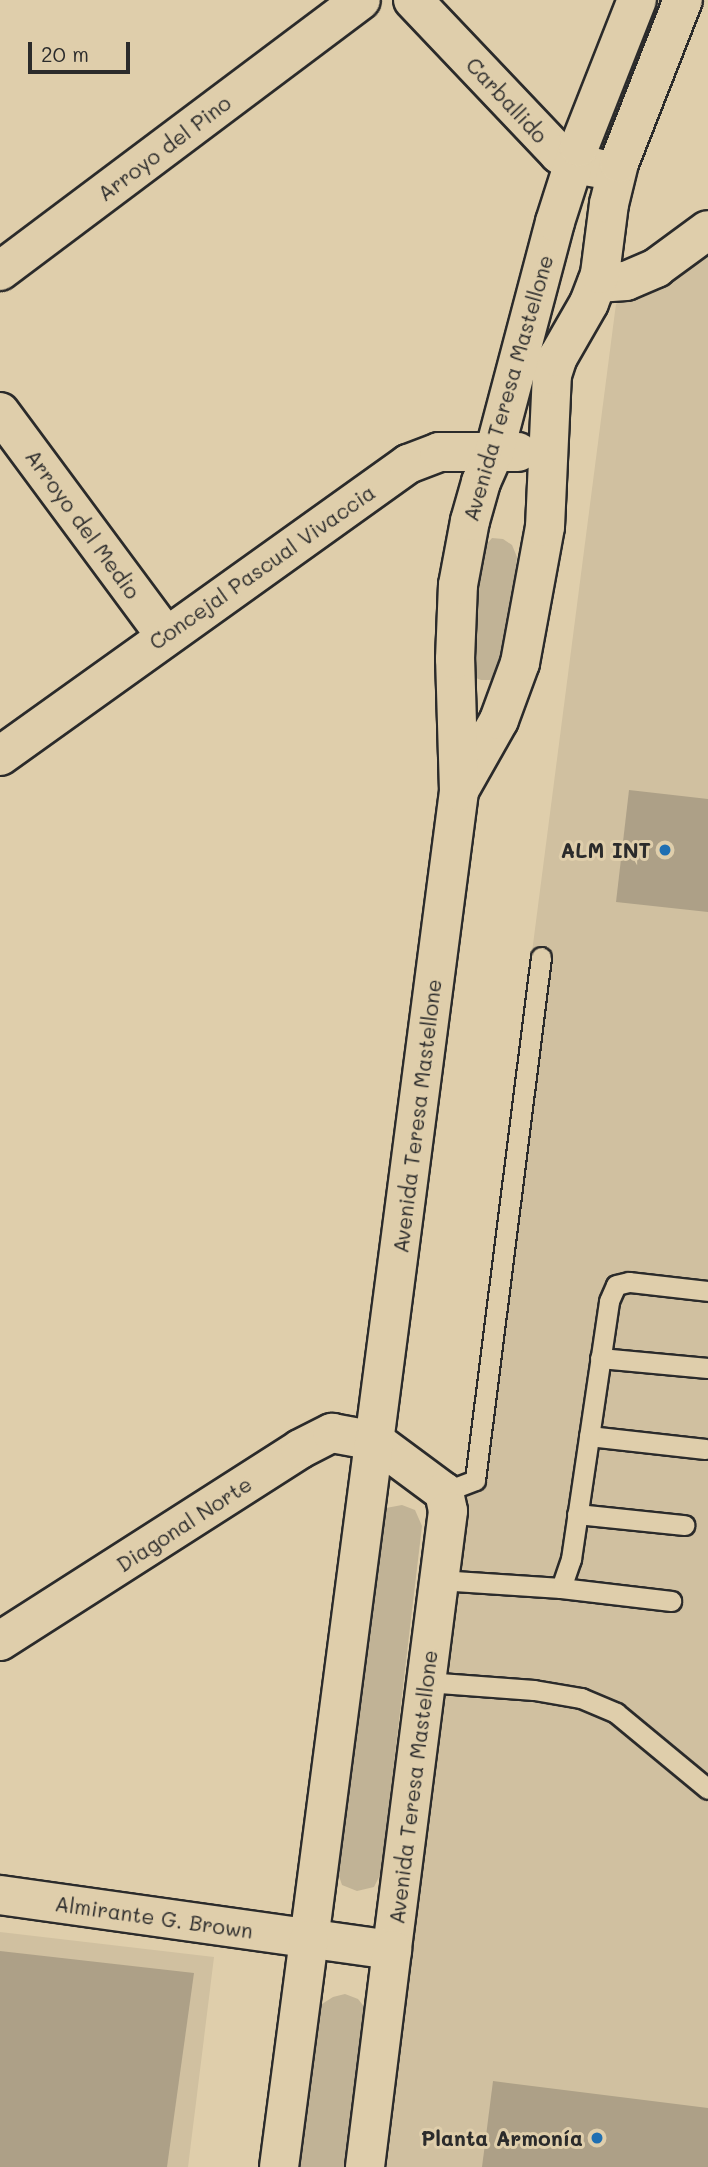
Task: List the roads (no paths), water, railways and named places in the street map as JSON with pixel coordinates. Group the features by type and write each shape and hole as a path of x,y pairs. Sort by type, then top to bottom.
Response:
{"street":[{"name":"Arroyo del Pino","path":"0,271 361,0"},
{"name":"Carballido","path":"414,0 539,134 573,164"},
{"name":"Avenida Teresa Mastellone","path":"279,2167 459,791 455,671 458,585 481,482 494,453 508,393 573,164 637,0"},
{"name":"Avenida Teresa Mastellone","path":"459,791 499,720 520,663 545,527 552,375 597,283 617,172 683,0"},
{"path":"573,164 617,172"},
{"path":"597,283 626,281 656,268 708,230"},
{"name":"Arroyo del Medio","path":"0,412 165,635"},
{"name":"Concejal Pascual Vivaccia","path":"0,755 408,464 439,452 513,453 549,443"},
{"name":"Diagonal Norte","path":"0,1641 300,1449 332,1433 375,1441"},
{"path":"375,1441 444,1492"},
{"name":"Avenida Teresa Mastellone","path":"365,2167 448,1511 444,1492"},
{"name":"Almirante G. Brown","path":"0,1895 392,1950"}],"lane":[{"path":"444,1492 475,1480 541,957"},
{"path":"561,1588 571,1559 609,1301 616,1285 629,1282 708,1291"},
{"path":"600,1358 708,1368"},
{"path":"589,1436 705,1448"},
{"path":"577,1514 684,1525"},
{"path":"439,1580 561,1588 671,1601"},
{"path":"426,1682 534,1690 581,1698 616,1713 708,1789"}],"place":[{"name":"ALM INT","path":"665,850"},
{"name":"Planta Armonía","path":"597,2138"}]}
